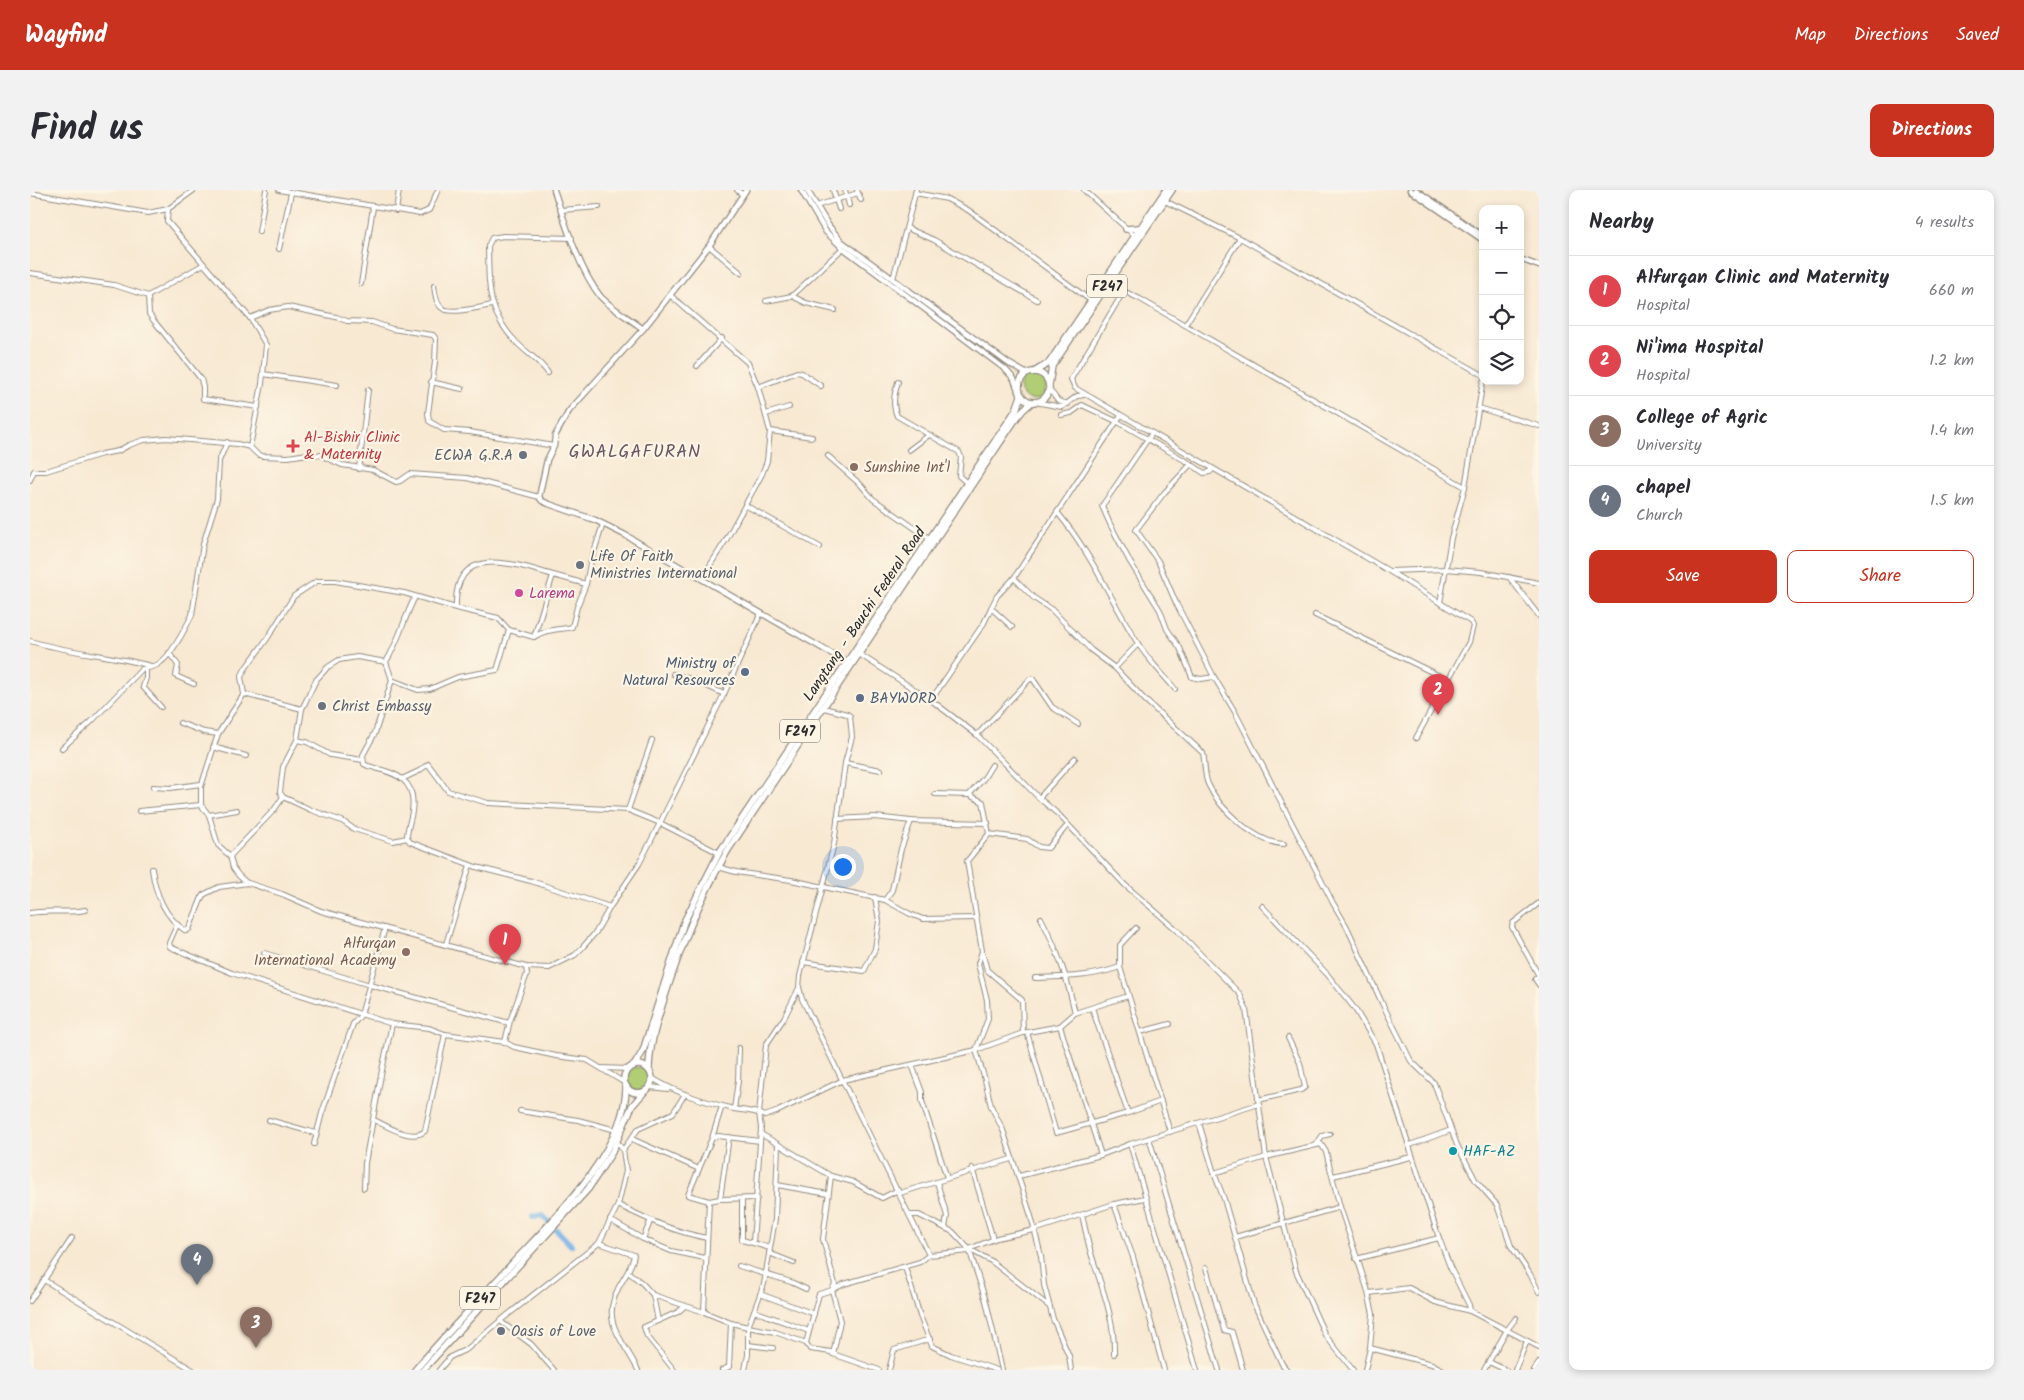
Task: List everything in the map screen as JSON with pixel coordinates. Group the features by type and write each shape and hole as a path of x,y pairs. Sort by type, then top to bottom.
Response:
{"main road":[{"name":"F247","path":"1136,237 1139,228 1166,190"},
{"name":"F247","path":"1034,402 1044,398 1049,387 1052,366 1136,237 1172,190"},
{"path":"1126,229 1139,228"},
{"name":"F247","path":"1020,393 1020,380 1048,362 1090,300 1106,282"},
{"path":"1034,372 1042,374 1049,387"},
{"path":"1020,393 1034,402"},
{"name":"Langtang - Bauchi Federal Road","path":"632,1067 643,1051 684,922 718,852 968,483 1016,410 1020,393"},
{"name":"Langtang - Bauchi Federal Road","path":"649,1070 650,1048 677,957 692,917 718,867 793,750 824,708 1015,420 1023,410 1034,402"},
{"path":"632,1067 641,1065 649,1070"},
{"name":"F247","path":"555,1222 588,1178 616,1130 626,1104 625,1074 632,1067"},
{"name":"F247","path":"415,1370 594,1182 617,1142 632,1106 647,1089 652,1078 649,1070"},
{"path":"625,1084 636,1093 647,1089"},
{"name":"F247","path":"423,1370 548,1229"}],"street":[{"path":"30,193 148,214 168,209 194,190"},
{"path":"258,232 266,190"},
{"path":"279,190 422,214 428,210 438,190"},
{"path":"396,211 398,190"},
{"path":"554,190 589,279 602,298 643,329"},
{"path":"539,497 547,460 554,446 555,436 569,411 643,329 709,246 744,192 737,190"},
{"path":"801,190 826,232 842,248 1008,363 1027,374"},
{"path":"807,190 828,225 841,241 1005,369 1014,380 1020,393"},
{"path":"833,190 839,209"},
{"path":"845,190 850,205"},
{"path":"1084,190 1136,237"},
{"path":"1410,190 1479,237"},
{"path":"1416,190 1479,233"},
{"path":"279,249 289,192"},
{"path":"816,206 858,192 861,200"},
{"path":"892,282 915,192 947,199 968,210 1090,300"},
{"path":"1165,200 1240,238 1479,373"},
{"path":"361,284 373,207"},
{"path":"561,210 599,207"},
{"path":"168,209 167,221 250,318 266,345 258,406 250,447"},
{"path":"907,228 934,240 1037,300"},
{"path":"548,373 542,364 509,335 497,317 492,305 488,246 492,238 503,236 572,238"},
{"path":"1185,325 1240,238"},
{"path":"709,246 741,273"},
{"path":"766,302 792,296 842,248"},
{"path":"1524,262 1539,268"},
{"path":"30,273 114,285 148,296 204,264"},
{"path":"1106,282 1185,325 1465,487"},
{"path":"434,286 437,300 440,307 444,310 492,305"},
{"path":"1124,291 1071,379 1074,388 1389,571 1450,610 1466,617 1473,626 1469,642 1416,738"},
{"path":"670,295 722,338 748,363 758,386 770,431 765,468 702,578"},
{"path":"148,296 149,314 201,379 203,399 258,406"},
{"path":"792,296 835,310"},
{"path":"250,318 276,308 288,307 347,321 372,322 392,329 433,335 436,339 435,362 428,417 433,425 444,430 470,432 554,446"},
{"path":"697,366 722,338"},
{"path":"758,386 797,372 802,373 821,386"},
{"path":"263,374 337,385"},
{"path":"432,382 462,389"},
{"path":"898,382 894,396 894,408 897,416 959,452 961,456 959,476 968,483"},
{"path":"1440,603 1451,538 1465,487 1483,385"},
{"path":"1049,387 1058,401 1068,404"},
{"path":"359,469 368,390"},
{"path":"1034,402 1062,407 1077,396 1085,394"},
{"path":"1061,415 1071,413 1082,405 1118,422 1204,472 1210,472 1213,469"},
{"path":"766,414 790,407"},
{"path":"1479,408 1539,426"},
{"path":"931,700 984,623 997,596 1014,578 1121,415"},
{"path":"770,431 812,438"},
{"path":"1152,433 1102,506 1130,562 1160,610 1167,629 1180,648 1192,677 1201,679 1214,677"},
{"path":"909,450 929,435"},
{"path":"30,480 32,469 46,471 118,451 144,440 166,438 227,442 250,447 262,456 288,457 315,454 359,469 373,470 396,482 410,474 467,478 539,497 548,504 603,524 702,578 852,665"},
{"path":"62,748 91,722 136,674 163,661 192,615 203,544 216,499 219,461 227,442"},
{"path":"828,456 861,485 873,499 929,538"},
{"path":"1191,464 1164,493 1136,530 1158,561 1176,603 1214,677 1235,712 1333,904 1348,927 1411,1062 1434,1083 1451,1130 1476,1181 1497,1205 1511,1246 1530,1274 1539,1292"},
{"path":"745,505 820,547"},
{"path":"1057,512 1082,546 1103,580 1138,644 1175,689"},
{"path":"603,524 572,627 543,631 534,637 509,630 498,618 415,597 335,581 311,584 294,596 267,639 244,669 241,677 244,694 218,734 201,784 201,805 209,815 218,845 230,856 233,868 239,876 248,883 282,894 321,911 526,967 550,968 575,955 596,932 610,907 639,864 724,694 761,613"},
{"path":"456,608 462,578 473,567 486,562 510,562 586,584"},
{"path":"1389,571 1446,569 1539,583"},
{"path":"534,637 553,574"},
{"path":"1509,577 1539,616"},
{"path":"1014,578 1034,598 1052,610 1091,650 1115,668 1145,700 1203,753 1207,783 1224,807 1246,829 1263,838 1284,844"},
{"path":"386,662 396,646 406,614 415,597"},
{"path":"991,608 1012,627"},
{"path":"1315,615 1448,680"},
{"path":"392,680 418,690 430,689 458,677 496,670 509,630"},
{"path":"30,641 51,647 124,659 153,667"},
{"path":"1115,668 1138,644"},
{"path":"168,653 178,665 176,676 194,684"},
{"path":"859,654 931,700 977,735 1039,798 1060,815 1125,884 1177,930 1240,994 1246,1009 1266,1156 1296,1271 1325,1335 1354,1370"},
{"path":"386,662 357,657 339,660 328,666 316,680 302,709 297,740 282,767 280,792 282,797 342,821 354,829 394,841 407,838"},
{"path":"386,662 392,680 375,733 363,755 363,760 364,764 390,771 402,779 409,787 412,797 412,810 407,838 410,842 470,864 531,881 610,907"},
{"path":"146,668 146,678 143,687 152,694 161,707"},
{"path":"673,674 701,683 724,694"},
{"path":"977,735 1030,679 1033,679 1052,708 1078,724"},
{"path":"244,694 302,709"},
{"path":"753,1243 761,1134 759,1113 766,1045 784,1018 799,987 803,962 834,844 845,763 852,737 850,716 824,708"},
{"path":"180,723 204,732 218,734"},
{"path":"297,740 307,742 330,755 363,760"},
{"path":"628,810 652,740"},
{"path":"214,747 246,756"},
{"path":"1039,798 1075,758"},
{"path":"845,763 881,770"},
{"path":"402,779 419,771 428,764 448,791 488,803 628,810 660,823 718,852"},
{"path":"969,795 984,778 992,765"},
{"path":"153,787 170,788 201,784"},
{"path":"935,794 969,795 983,802 989,834 967,861 982,951 988,970 1022,1000 1025,1033 1056,1133 1092,1124 1161,1101"},
{"path":"230,856 274,810 282,797"},
{"path":"139,811 201,805"},
{"path":"209,815 237,810"},
{"path":"837,819 875,816 911,821 988,823"},
{"path":"886,900 892,890 901,849 911,821"},
{"path":"989,834 1027,839 1039,847 1048,848 1066,827"},
{"path":"446,944 470,864"},
{"path":"718,867 875,897 886,900 923,919 976,918"},
{"path":"152,869 167,915 177,925 187,931 203,895 215,888 248,883"},
{"path":"803,962 864,971 875,949 878,921 875,897"},
{"path":"1539,903 1513,923 1512,927 1539,976 1535,979 1539,985"},
{"path":"1262,906 1327,974 1355,1009 1376,1044 1439,1238 1450,1267 1470,1305 1470,1311"},
{"path":"30,913 42,910 70,912 85,910"},
{"path":"1041,918 1057,949 1068,978 1075,1013"},
{"path":"177,925 169,943 173,948 232,973 392,1024 428,1028 445,1034 504,1042 514,1047 587,1060 625,1084"},
{"path":"314,1144 353,1024 361,1015 385,928"},
{"path":"1136,928 1120,945 1120,968 1170,1132"},
{"path":"982,951 978,964 987,1000 988,1019 976,1050 991,1106 1003,1130 1011,1159 1019,1176 1041,1256 1044,1285 1050,1307 1069,1356 1071,1370"},
{"path":"264,952 370,985 509,1023"},
{"path":"504,1042 527,974 526,967"},
{"path":"1035,978 1068,978 1120,968"},
{"path":"799,987 802,999 929,1254"},
{"path":"652,1078 670,1089 722,1106 759,1113 764,1116 843,1080 976,1050 1025,1033 1060,1026 1075,1013 1128,996"},
{"path":"1092,1008 1128,1113"},
{"path":"364,1188 365,1163 392,1024"},
{"path":"1140,1032 1170,1024"},
{"path":"1060,1026 1101,1155"},
{"path":"374,1120 409,1134 422,1134 425,1131 445,1034"},
{"path":"1019,1176 1101,1155 1259,1102 1301,1090 1305,1087 1300,1063 1288,1038"},
{"path":"734,1109 738,1081 739,1048"},
{"path":"912,1065 922,1092 922,1101 947,1178"},
{"path":"601,1068 632,1067"},
{"path":"647,1089 670,1089"},
{"path":"623,1150 642,1126 673,1113 685,1094"},
{"path":"722,1106 712,1138 688,1195 709,1201 757,1198"},
{"path":"520,1111 578,1120 616,1130"},
{"path":"269,1120 316,1133"},
{"path":"1199,1123 1254,1304 1282,1364 1287,1370"},
{"path":"1410,1146 1451,1130"},
{"path":"761,1134 778,1146 802,1157 831,1176 853,1182 882,1198 1011,1159"},
{"path":"1317,1144 1322,1136 1330,1134"},
{"path":"712,1138 718,1136 760,1141"},
{"path":"720,1199 729,1137"},
{"path":"1149,1138 1219,1370"},
{"path":"632,1139 699,1169"},
{"path":"439,1370 450,1357 467,1349 598,1243 618,1205 626,1171 623,1150 617,1142"},
{"path":"1130,1144 1197,1370"},
{"path":"1214,1173 1266,1156 1317,1144 1324,1146 1340,1207 1369,1294 1373,1314 1370,1348 1365,1370"},
{"path":"745,1370 748,1327 760,1294 775,1220 778,1146"},
{"path":"1333,1176 1412,1157"},
{"path":"973,1169 993,1239"},
{"path":"831,1176 823,1239 835,1284 832,1290 840,1321 833,1354"},
{"path":"937,1182 947,1216 945,1228"},
{"path":"777,1185 828,1194"},
{"path":"806,1343 819,1294 844,1284 920,1262 929,1254 969,1250 993,1239 1034,1230 1114,1204 1145,1198"},
{"path":"742,1199 742,1240 753,1243 794,1262"},
{"path":"704,1312 709,1201"},
{"path":"1114,1204 1134,1257 1164,1370"},
{"path":"618,1205 650,1222 682,1234 707,1238"},
{"path":"1235,1237 1340,1207"},
{"path":"910,1215 919,1215 954,1232 969,1250 986,1301 1002,1370"},
{"path":"1082,1215 1091,1252 1105,1295 1114,1335 1114,1354"},
{"path":"610,1220 643,1239 671,1251 705,1258"},
{"path":"643,1239 650,1222"},
{"path":"30,1301 72,1238"},
{"path":"1356,1259 1439,1238"},
{"path":"598,1243 634,1255 628,1272 616,1292 611,1318 623,1347 638,1370"},
{"path":"969,1250 991,1261 1050,1307"},
{"path":"740,1266 791,1282 806,1290"},
{"path":"905,1266 920,1316 932,1346 951,1355 997,1370"},
{"path":"1206,1268 1224,1330 1232,1332 1244,1370"},
{"path":"628,1272 642,1283 653,1296 658,1321"},
{"path":"44,1280 193,1370"},
{"path":"1369,1294 1408,1288 1435,1302 1470,1311 1539,1347"},
{"path":"760,1294 814,1314"},
{"path":"653,1296 704,1312 731,1323 775,1332 806,1343 810,1349 831,1352 878,1370"},
{"path":"674,1370 647,1336 644,1327 678,1312 685,1306"},
{"path":"754,1311 809,1331"},
{"path":"1484,1370 1516,1318"},
{"path":"500,1321 532,1344 554,1370"},
{"path":"722,1370 729,1367 731,1323"},
{"path":"889,1370 894,1350 930,1339"},
{"path":"1515,1370 1527,1341"},
{"path":"748,1346 773,1348"},
{"path":"1370,1348 1432,1364 1443,1370"},
{"path":"1489,1362 1506,1370"},
{"path":"1534,1370 1539,1363"}],"green space":[{"path":"1033,374 1043,377 1046,387 1043,397 1033,400 1023,397 1020,387 1023,377"},
{"path":"638,1067 647,1070 650,1079 647,1088 638,1091 629,1088 626,1079 629,1070"}],"waterway":[{"path":"533,1217 542,1215 571,1245"}],"place":[{"name":"Al-Bishir Clinic & Maternity","path":"293,446"},
{"name":"ECWA G.R.A","path":"523,455"},
{"name":"Sunshine Int'l","path":"854,467"},
{"name":"Life Of Faith Ministries International","path":"580,565"},
{"name":"Larema","path":"519,593"},
{"name":"Ministry of Natural Resources","path":"745,672"},
{"name":"BAYWORD","path":"860,698"},
{"name":"Christ Embassy","path":"322,706"},
{"name":"Ni'ima Hospital","path":"1438,715"},
{"name":"Alfurqan International Academy","path":"406,952"},
{"name":"Alfurqan Clinic and Maternity","path":"505,965"},
{"name":"HAF-AZ","path":"1453,1151"},
{"name":"chapel","path":"197,1285"},
{"name":"Oasis of Love","path":"501,1331"},
{"name":"College of Agric","path":"256,1348"}],"district":[{"name":"GWALGAFURAN","path":"635,451"}]}
